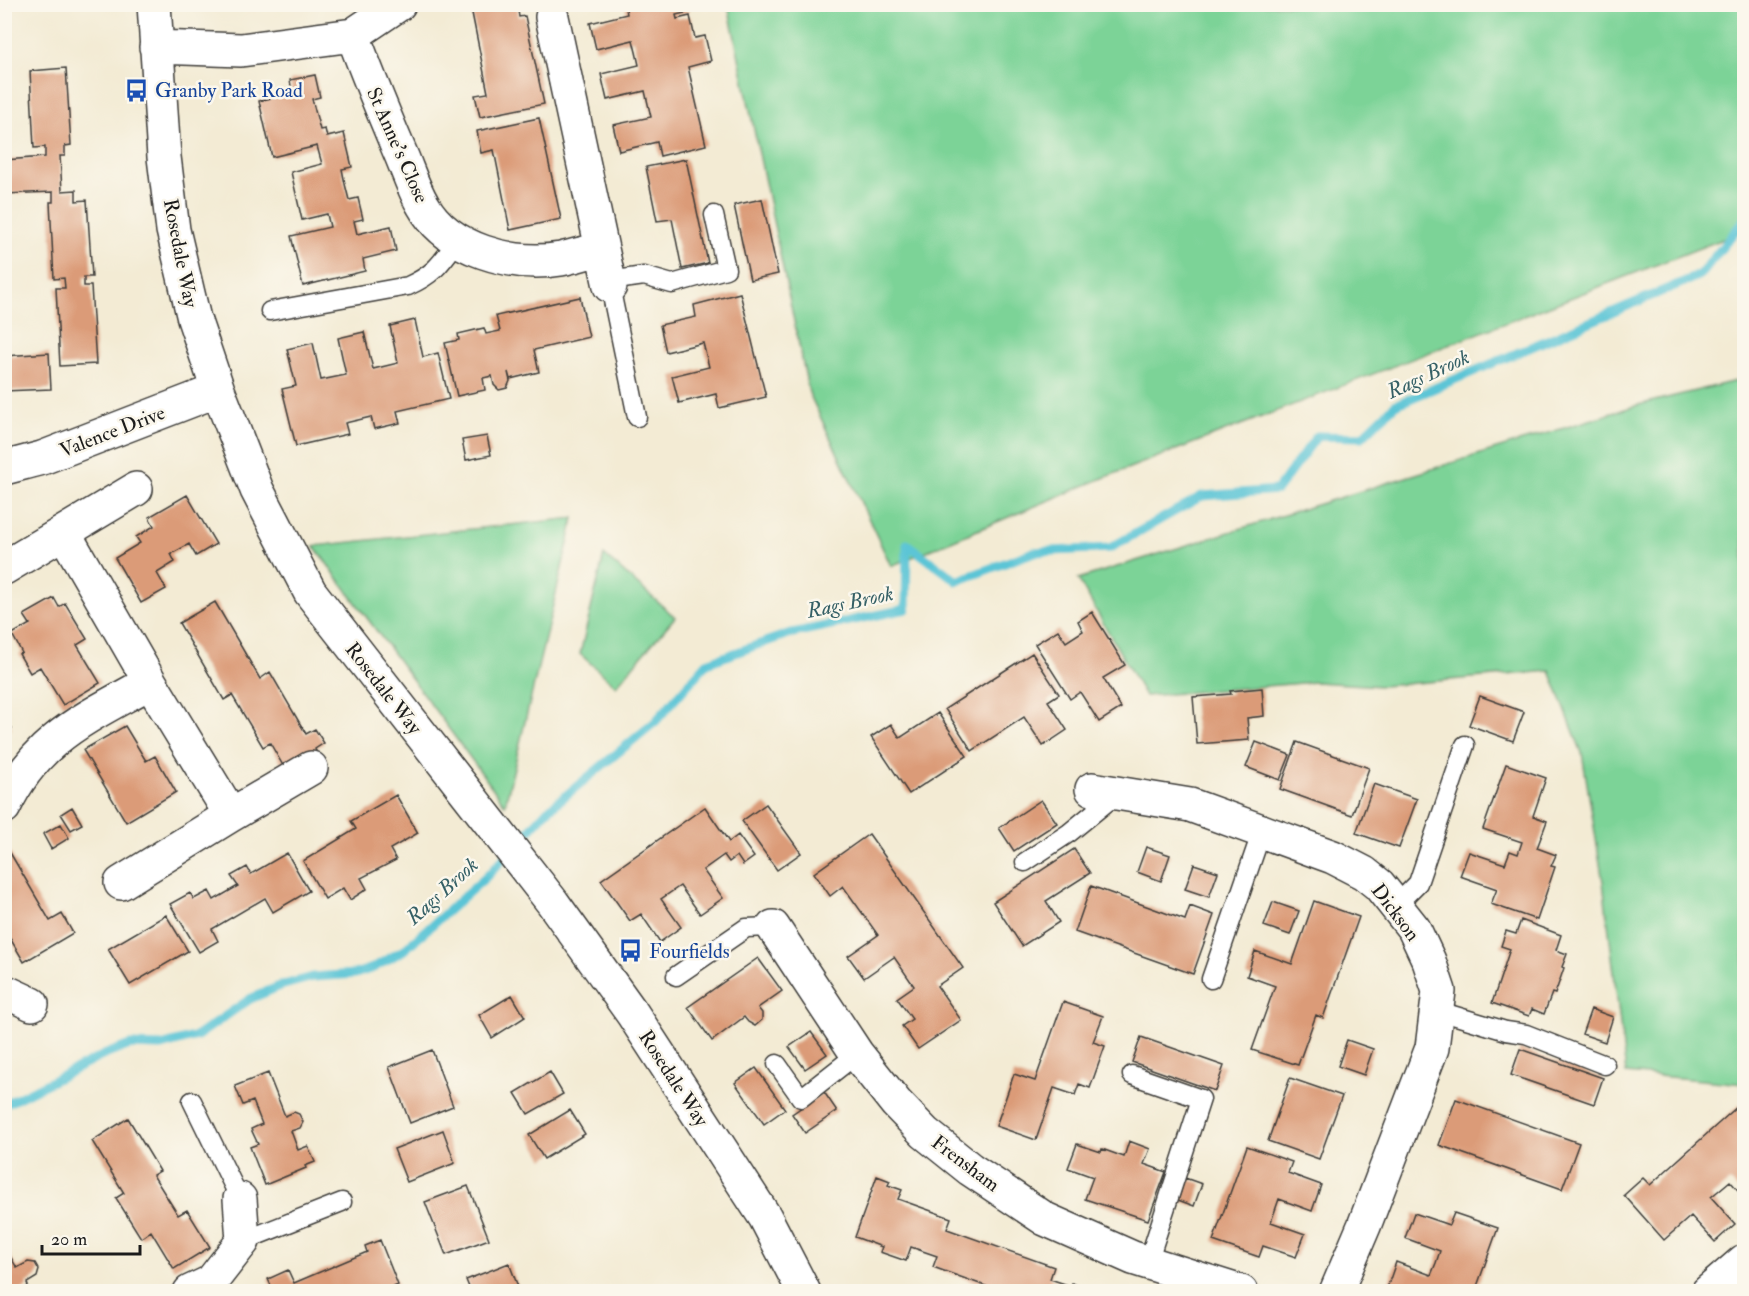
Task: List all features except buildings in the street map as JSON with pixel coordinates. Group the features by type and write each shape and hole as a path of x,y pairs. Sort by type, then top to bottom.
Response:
{"street":[{"name":"Rosedale Way","path":"154,4 164,157 173,230 194,319 218,390 257,490 310,592 553,903 632,1013 765,1217 804,1292"},
{"path":"156,47 241,50 353,35 399,4"},
{"path":"552,16 610,283"},
{"name":"St Anne's Close","path":"353,35 423,206 444,230 466,245 493,256 530,260 559,259 601,249"},
{"name":"Valence Drive","path":"4,468 42,458 218,390"},
{"path":"4,568 136,489"},
{"path":"64,533 150,682 231,815"},
{"path":"4,807 23,773 46,746 66,730 150,682"},
{"path":"122,883 311,768"},
{"name":"Dickson","path":"1105,791 1190,805 1333,857 1364,873 1379,885 1414,929 1429,961 1439,991 1432,1048 1364,1226 1336,1292"},
{"name":"Frensham","path":"773,927 857,1054 896,1103 970,1169 1045,1219 1132,1258 1148,1262 1176,1282 1241,1292"},
{"path":"206,1288 243,1241 240,1199"},
{"path":"1708,1292 1744,1261"}],"lane":[{"path":"637,417 610,283 644,276 672,284 726,268 714,215"},
{"path":"270,311 408,286 427,277 439,267 458,240"},
{"path":"1396,905 1418,883 1465,745"},
{"path":"1025,862 1069,833 1105,791"},
{"path":"1211,979 1262,831"},
{"path":"676,976 746,928 773,927"},
{"path":"1436,1010 1506,1031 1526,1034 1605,1065"},
{"path":"777,1064 801,1098 857,1054"},
{"path":"1132,1075 1201,1099 1148,1262"},
{"path":"192,1101 240,1199"},
{"path":"243,1241 342,1202"}],"green space":[{"path":"728,5 1744,5 1744,231 1098,480 891,566 809,393"},
{"path":"1744,379 1744,1084 1626,1073 1603,882 1582,753 1550,671 1382,686 1315,682 1145,696 1078,579 1638,405"},
{"path":"574,518 505,805 314,546"},
{"path":"604,555 675,617 616,686 580,654"}],"waterway":[{"name":"Rags Brook","path":"516,845 547,811 655,722 707,663 788,634 906,609 907,544 957,581 1034,552 1110,548 1202,496 1277,490 1317,436 1362,437 1395,405 1700,275 1744,220"},
{"name":"Rags Brook","path":"4,1105 104,1055 130,1045 161,1046 197,1036 250,999 280,986 313,977 355,974 373,968 404,950 486,877 507,855"}],"place":[{"name":"Granby Park Road","path":"137,90"},
{"name":"Fourfields","path":"631,951"}]}
